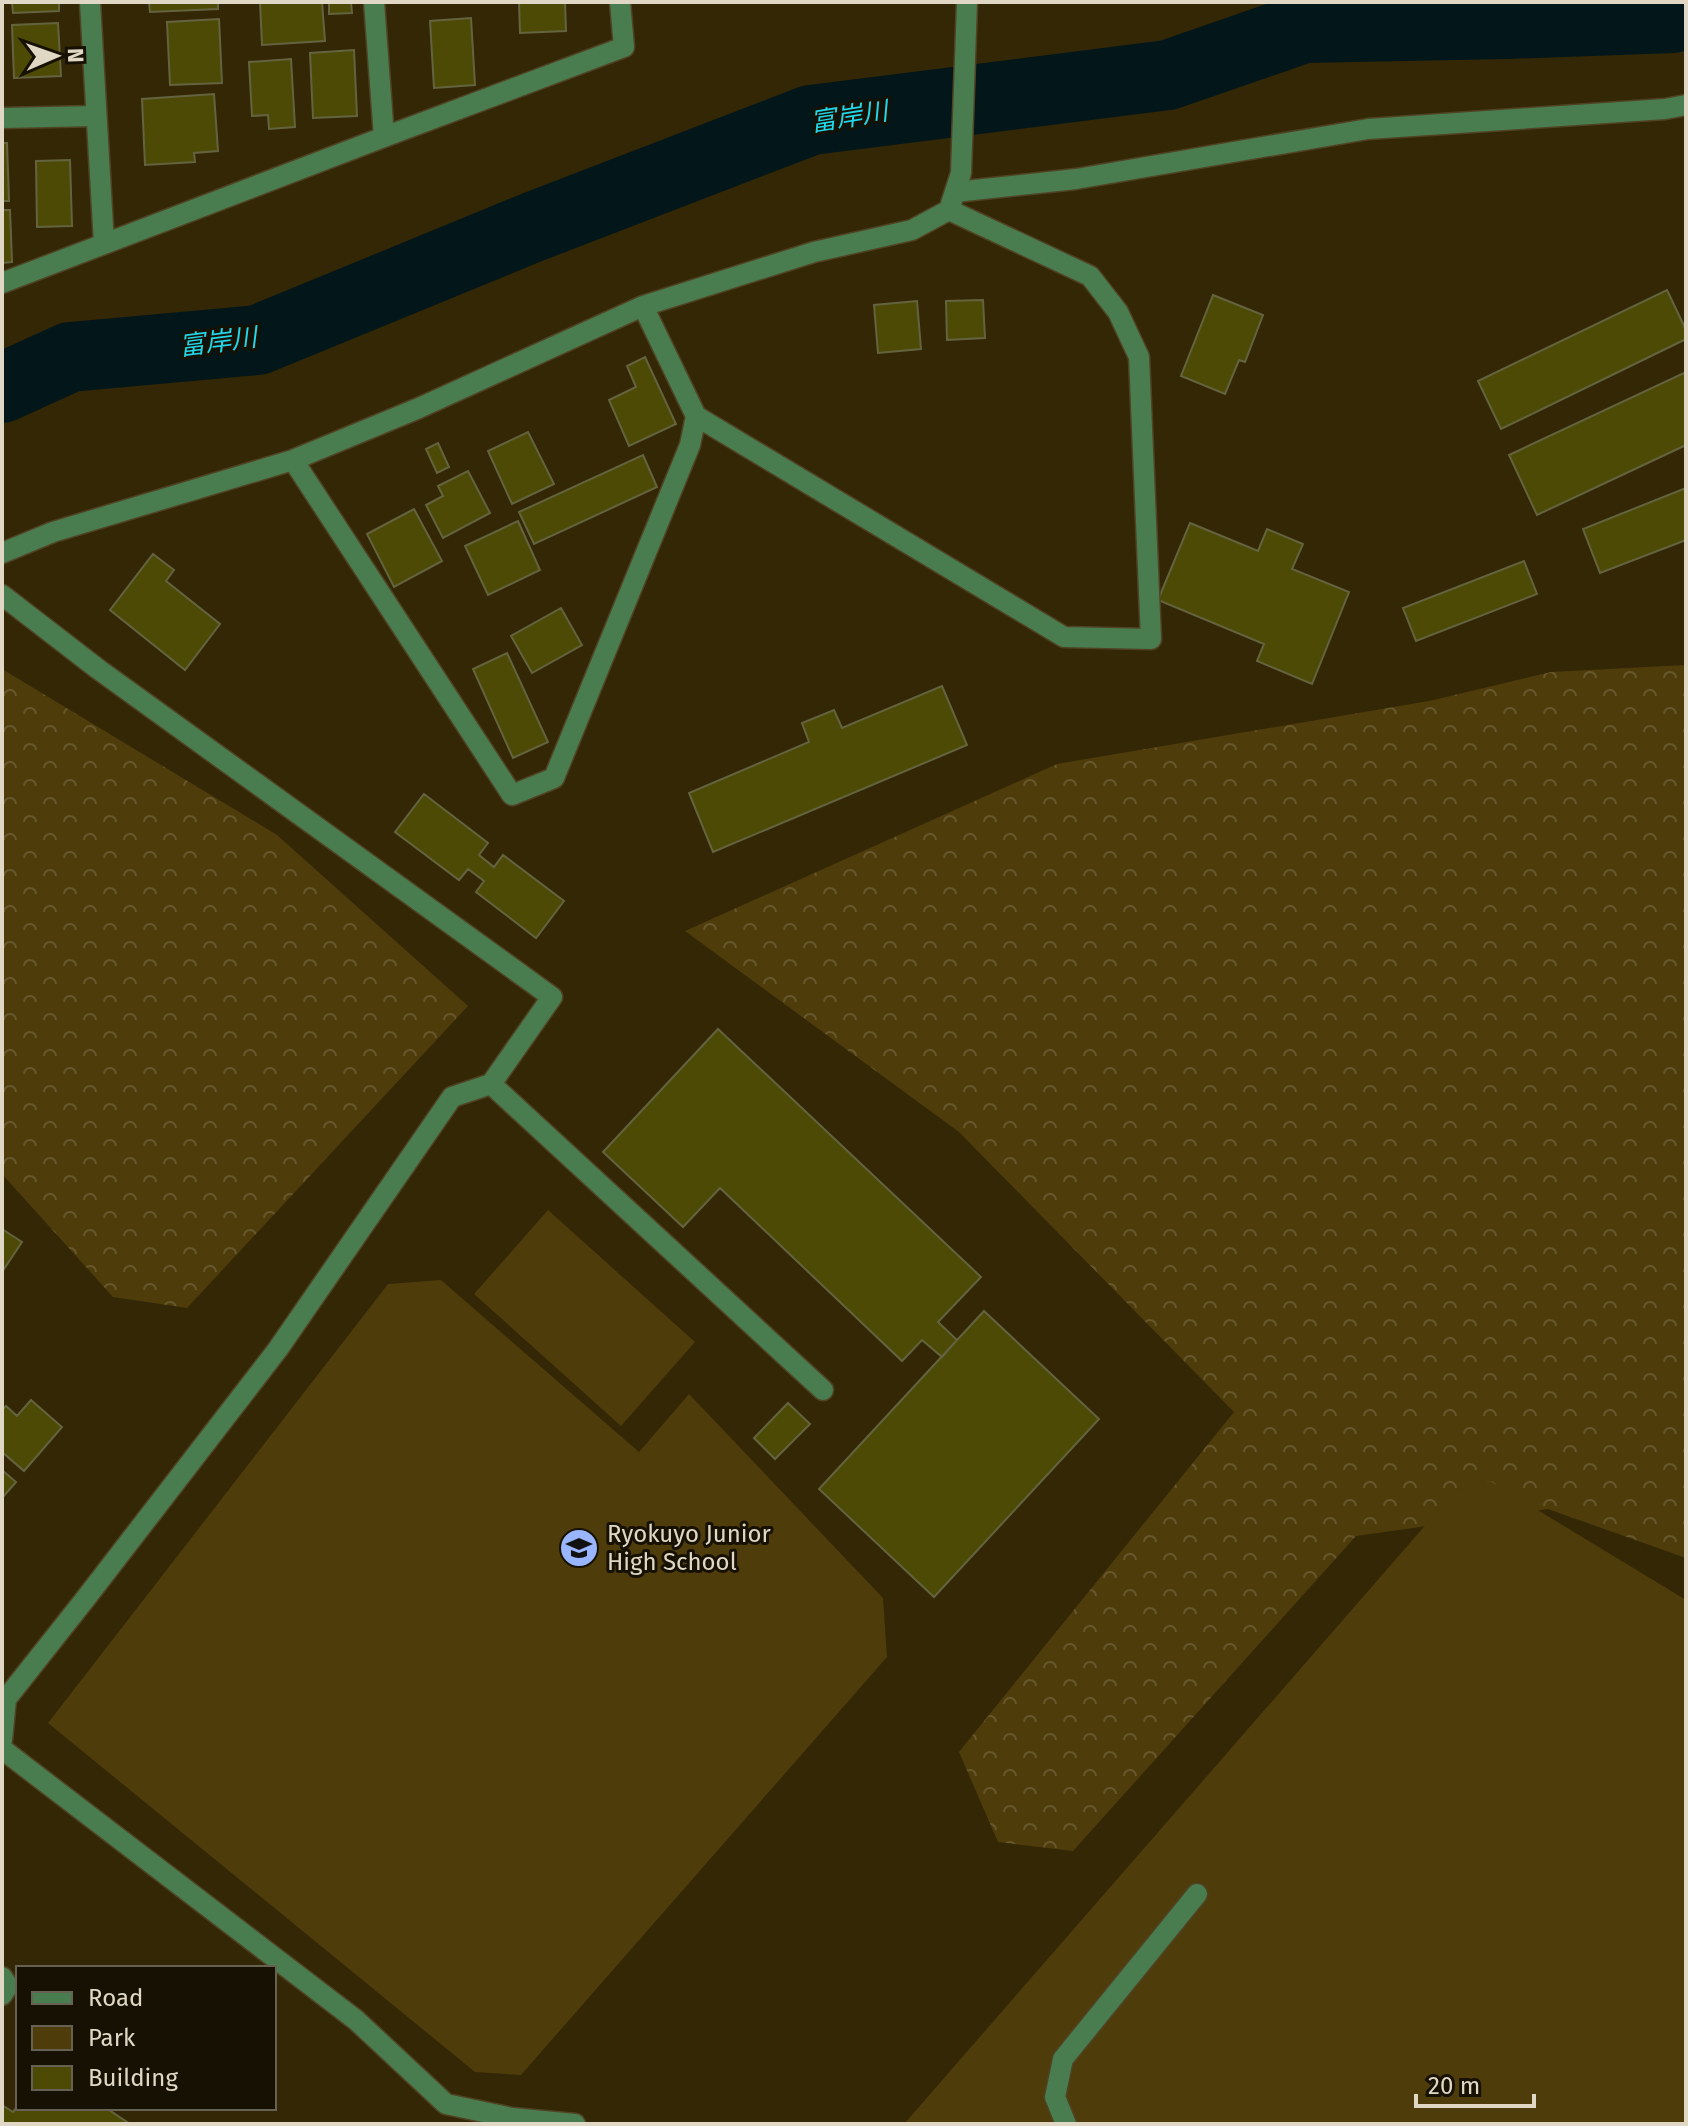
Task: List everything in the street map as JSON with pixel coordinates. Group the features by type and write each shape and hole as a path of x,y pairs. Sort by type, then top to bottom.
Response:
{"street":[{"path":"90,2 104,244"},
{"path":"374,2 384,137"},
{"path":"2,283 624,47 620,2"},
{"path":"955,191 967,4"},
{"path":"2,553 53,532 293,460 419,408 643,306 814,252 912,230 955,191 1076,179 1368,129 1665,109 1686,105"},
{"path":"2,118 96,116"},
{"path":"643,306 696,416 1064,637 1151,639 1139,357 1118,312 1090,276 955,191"},
{"path":"293,460 512,795 554,778 690,445 696,416"},
{"path":"2,595 135,696 552,997 491,1084 452,1097 278,1349 6,1699 2,1740"},
{"path":"491,1084 823,1390"},
{"path":"2,1749 356,2020 446,2104 512,2118 575,2124"},
{"path":"1066,2124 1055,2097 1063,2059 1197,1894"},
{"path":"2,1977 8,1986 2,1995"}],"green space":[{"path":"1686,665 1686,1558 1548,1509 1356,1536 1073,1851 998,1842 959,1752 1234,1412 959,1132 685,931 1057,764 1429,701 1551,672"},
{"path":"2,669 277,835 468,1006 187,1308 113,1297 2,1174"},
{"path":"548,1210 695,1342 621,1426 474,1294"},
{"path":"441,1280 639,1452 689,1394 883,1598 887,1657 521,2075 475,2072 48,1723 388,1284"},
{"path":"1490,1481 1686,1600 1686,2124 904,2124 1456,1490"}],"building":[{"path":"12,2 59,2 59,11 13,13"},
{"path":"149,2 218,2 218,9 150,12"},
{"path":"260,2 322,2 325,41 262,45"},
{"path":"329,2 351,2 352,13 329,14"},
{"path":"519,2 565,2 566,31 520,33"},
{"path":"471,18 475,85 434,88 430,21"},
{"path":"219,19 222,83 170,85 167,22"},
{"path":"58,23 61,76 14,78 12,25"},
{"path":"354,50 357,116 313,118 310,53"},
{"path":"291,59 295,127 269,129 268,115 252,116 249,62"},
{"path":"214,94 218,151 194,153 195,162 145,165 142,99"},
{"path":"2,143 7,143 9,201 2,201"},
{"path":"70,160 72,226 37,227 36,161"},
{"path":"2,210 10,210 12,262 2,263"},
{"path":"1667,290 1686,330 1686,339 1501,429 1478,381"},
{"path":"1213,295 1263,315 1245,362 1239,360 1225,394 1181,376"},
{"path":"983,300 985,338 947,340 946,301"},
{"path":"917,301 921,349 878,353 874,305"},
{"path":"645,357 676,424 629,446 609,400 636,387 627,366"},
{"path":"1686,372 1686,445 1537,515 1509,455"},
{"path":"528,432 554,484 512,504 488,451"},
{"path":"438,443 449,467 437,473 426,449"},
{"path":"643,455 657,487 534,544 519,512"},
{"path":"468,471 490,513 443,538 426,505 443,496 438,486"},
{"path":"1686,488 1686,540 1600,573 1583,529"},
{"path":"414,509 442,561 394,587 367,534"},
{"path":"518,521 540,570 488,595 465,546"},
{"path":"1190,523 1258,551 1267,529 1303,544 1292,569 1349,592 1312,684 1257,661 1264,644 1158,600"},
{"path":"153,554 174,570 166,581 220,624 185,670 110,610"},
{"path":"1524,561 1537,594 1416,641 1403,608"},
{"path":"561,608 582,645 532,673 511,636"},
{"path":"507,653 548,742 513,758 473,669"},
{"path":"942,686 967,745 713,852 689,793 809,742 802,723 834,710 842,728"},
{"path":"424,794 488,843 479,855 494,867 503,855 564,901 536,938 476,892 484,881 468,869 459,880 395,832"},
{"path":"718,1029 981,1277 938,1322 957,1340 942,1357 922,1340 902,1361 720,1188 683,1227 603,1152"},
{"path":"2,1229 22,1242 2,1272"},
{"path":"984,1311 1099,1419 934,1597 819,1489"},
{"path":"31,1400 62,1427 24,1471 2,1452 2,1410 6,1406 17,1416"},
{"path":"788,1403 810,1424 775,1459 754,1438"},
{"path":"2,1470 16,1482 2,1498"},
{"path":"2,2105 13,2112 16,2108 109,2110 130,2124 2,2124"}],"waterway":[{"name":"富岸川","path":"2,388 70,357 258,340 533,227 811,120 1168,75 1304,28 1507,24 1686,15"}],"place":[{"name":"Ryokuyo Junior High School","path":"579,1548"}]}
